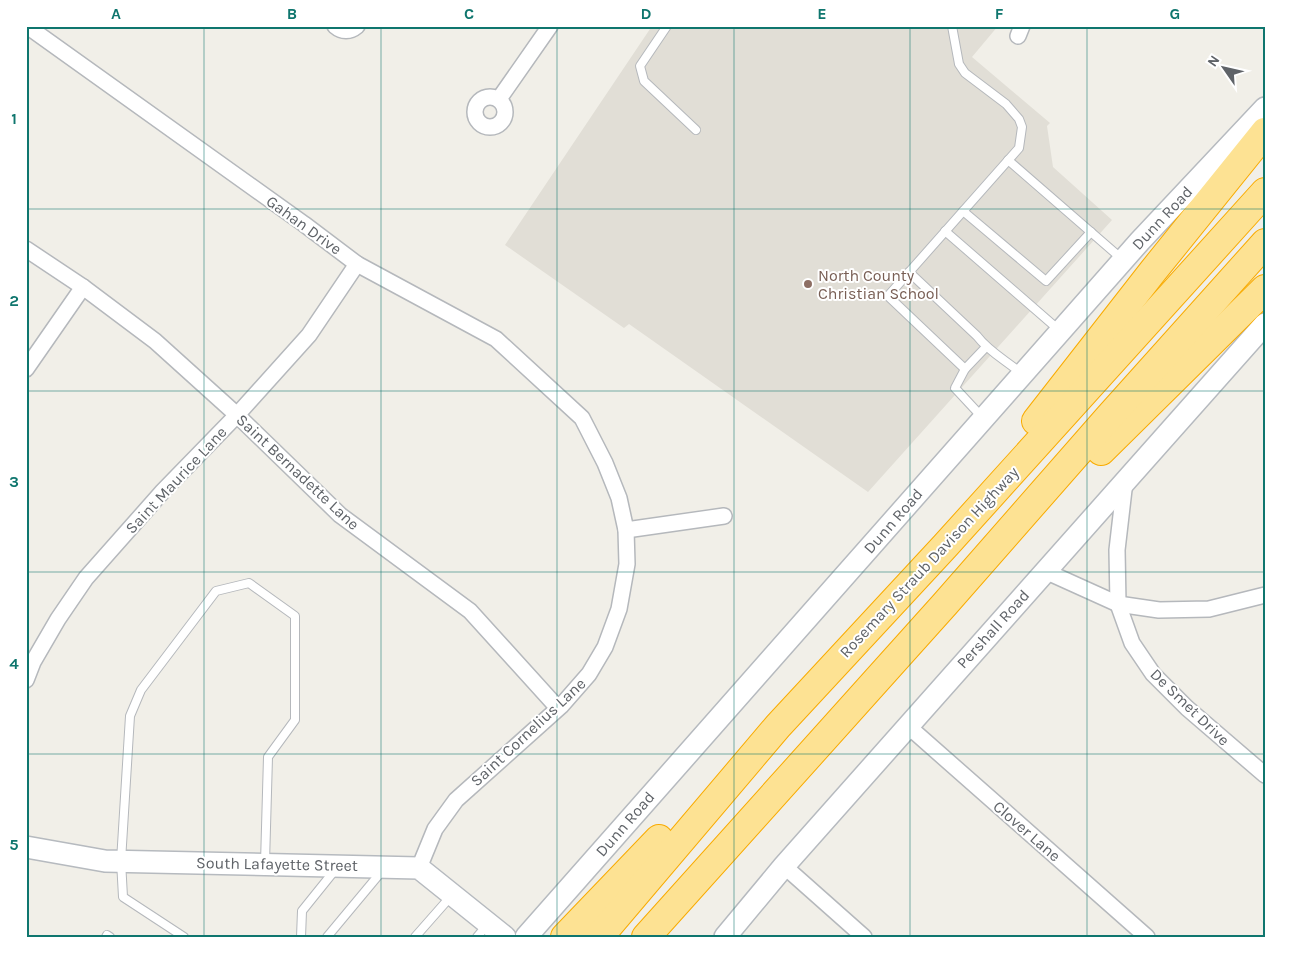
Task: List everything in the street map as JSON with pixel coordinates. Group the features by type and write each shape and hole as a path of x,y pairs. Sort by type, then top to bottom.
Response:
{"highway":[{"path":"945,546 960,518 1153,271 1265,132"},
{"name":"Rosemary Straub Davison Highway","path":"599,937 778,726 945,546 1265,192"},
{"path":"646,937 1265,243"},
{"path":"945,604 1265,289"},
{"path":"566,937 661,838 778,726"}],"street":[{"name":"Gahan Drive","path":"27,26 358,264 496,339 582,418"},
{"path":"335,26 348,31 357,26"},
{"path":"499,99 550,26"},
{"name":"Dunn Road","path":"526,937 1123,260 1265,108"},
{"name":"Saint Bernadette Lane","path":"26,249 83,287 155,341 237,415 340,515 470,611 558,707"},
{"name":"Saint Maurice Lane","path":"26,680 33,662 58,619 86,578 309,335 358,264"},
{"path":"26,369 83,287"},
{"name":"Pershall Road","path":"725,937 784,866 1265,324"},
{"name":"Saint Cornelius Lane","path":"419,868 435,829 456,800 560,706 589,674 605,647 618,609 628,564 626,530 619,498 606,463 582,418"},
{"name":"De Smet Drive","path":"1124,481 1117,550 1118,604 1132,643 1153,674 1187,708 1265,775"},
{"path":"626,530 724,516"},
{"path":"1045,571 1118,604 1159,610 1208,609 1265,595"},
{"name":"Clover Lane","path":"908,726 1147,937"},
{"name":"South Lafayette Street","path":"26,847 105,861 419,868"},
{"path":"784,866 864,937"},
{"path":"419,868 452,895 482,930 505,937"}],"lane":[{"path":"667,26 640,66 644,81 696,130"},
{"path":"952,26 959,64 962,69 1006,104 1019,119 1022,127 1019,148 888,296 965,369"},
{"path":"1008,160 1123,260"},
{"path":"963,211 1046,281 1091,232"},
{"path":"945,231 1060,331"},
{"path":"909,272 977,336 986,347 1022,374"},
{"path":"984,418 955,388 965,369 986,347"},
{"path":"184,937 123,897 121,861 130,716 141,690 216,591 249,583 296,616 295,720 268,757 265,864"},
{"path":"301,937 302,911 338,866"},
{"path":"328,937 386,867"},
{"path":"415,937 452,895"}],"shaded area":[{"name":"North County Christian School","path":"652,26 998,26 972,57 1050,123 1047,126 1053,167 1112,220 868,492 629,324 624,328 505,245"}],"place":[{"name":"North County Christian School","path":"808,284"}]}
